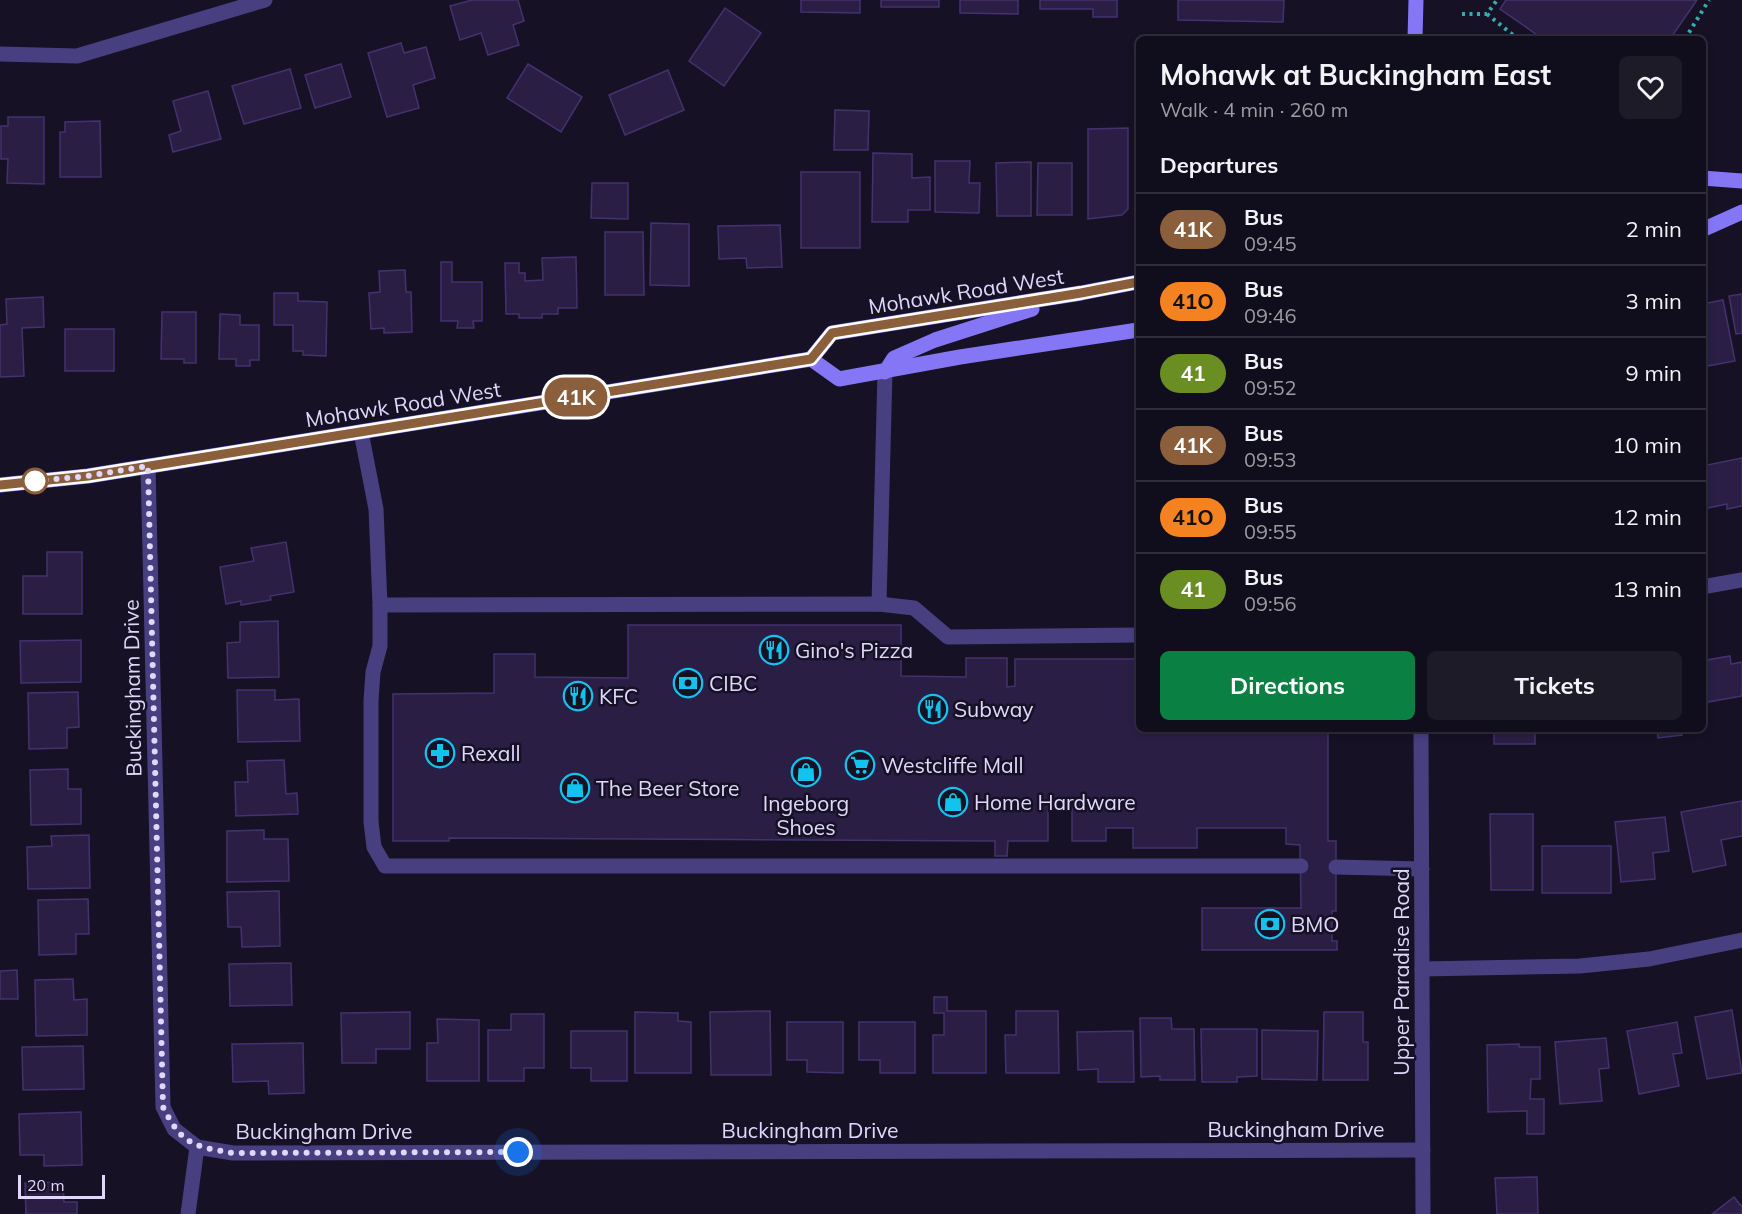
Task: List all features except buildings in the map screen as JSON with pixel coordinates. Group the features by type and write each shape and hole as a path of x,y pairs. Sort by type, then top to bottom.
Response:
{"main road":[{"path":"1415,36 1416,0"},
{"path":"1706,178 1742,180"},
{"path":"1706,228 1742,212"},
{"name":"Mohawk Road West","path":"0,484 88,476 811,359 832,333 1136,282"},
{"path":"885,372 894,358 935,340 1081,293"},
{"path":"811,359 839,379 1136,330"}],"street":[{"path":"0,54 77,56 265,0"},
{"path":"879,604 885,372"},
{"path":"361,432 376,509 380,646 373,672 371,701 371,822 374,847 384,866 1301,866"},
{"name":"Buckingham Drive","path":"148,466 163,1107 174,1129 197,1147 233,1153 1423,1150"},
{"path":"1706,586 1742,580"},
{"path":"380,605 879,604 914,608 948,637 1136,635"},
{"name":"Upper Paradise Road","path":"1421,732 1423,1214"},
{"path":"1336,867 1422,869"},
{"path":"1422,969 1580,966 1649,959 1742,940"},
{"path":"188,1214 197,1147"}],"path":[{"path":"1487,14 1497,0"},
{"path":"1687,36 1709,0"},
{"path":"1462,14 1487,14 1514,36"}],"bus line":[{"name":"41K","path":"0,485 88,476 811,359 832,333 1136,282"}],"place":[{"name":"Gino's Pizza","path":"774,650"},
{"name":"CIBC","path":"688,683"},
{"name":"KFC","path":"578,696"},
{"name":"Subway","path":"933,709"},
{"name":"Rexall","path":"440,753"},
{"name":"Westcliffe Mall","path":"860,765"},
{"name":"Ingeborg Shoes","path":"806,772"},
{"name":"The Beer Store","path":"575,788"},
{"name":"Home Hardware","path":"953,802"},
{"name":"BMO","path":"1270,924"}],"route":[{"path":"35,481 88,476 148,466 163,1107 174,1129 197,1147 233,1153 518,1152"}]}
